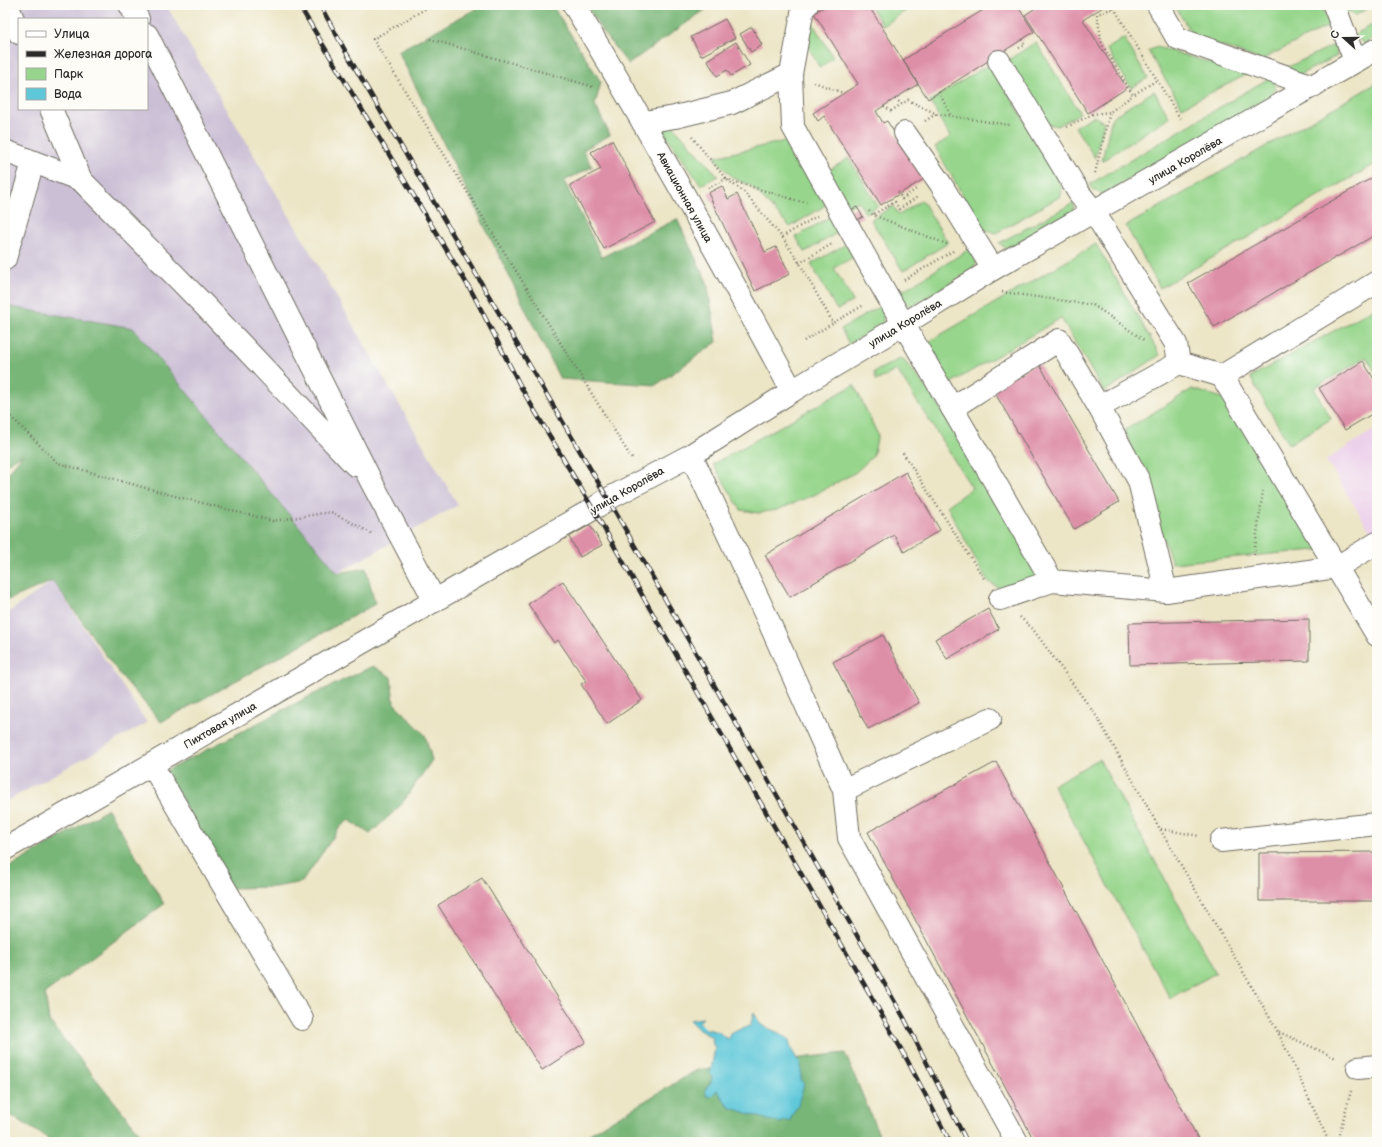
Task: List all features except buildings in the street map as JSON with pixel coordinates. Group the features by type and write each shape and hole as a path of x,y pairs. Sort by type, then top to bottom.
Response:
{"street":[{"path":"7,5 18,30"},
{"path":"130,5 137,18"},
{"name":"Авиационная улица","path":"574,5 644,122 727,270 792,391"},
{"path":"807,5 803,8 791,74 793,127 885,292 1052,581"},
{"path":"1158,5 1177,38 1313,86"},
{"path":"1334,5 1355,61"},
{"path":"148,37 372,483 435,601"},
{"name":"улица Королёва","path":"435,601 608,500 691,454 993,269 1377,48"},
{"path":"999,61 1079,192 1094,212 1176,344 1179,363"},
{"path":"644,122 675,117 732,103 791,74"},
{"path":"51,110 81,180 206,307 372,483"},
{"path":"905,134 940,183 993,269"},
{"path":"5,151 81,180"},
{"path":"5,259 33,162"},
{"path":"1222,376 1377,282"},
{"path":"952,408 1059,340 1100,407 1139,481 1166,591"},
{"path":"1100,407 1179,363 1222,376 1377,635"},
{"path":"691,454 769,622 844,790 849,838 1017,1142"},
{"path":"1000,599 1052,581 1166,591 1337,567 1377,543"},
{"name":"Пихтовая улица","path":"5,849 435,601"},
{"path":"844,790 990,719"},
{"path":"152,764 302,1019"},
{"path":"1221,840 1377,824"}],"path":[{"path":"432,5 373,39 632,458"},
{"path":"1119,5 1097,14 1102,44 1133,95"},
{"path":"1114,8 1181,120"},
{"path":"430,39 595,87"},
{"path":"884,106 891,111 908,100 937,114 1041,130 1060,131 1093,114 1110,112 1157,80"},
{"path":"939,92 951,116"},
{"path":"895,99 902,104"},
{"path":"1094,174 1110,112"},
{"path":"675,117 726,179 744,192 782,237 799,263 833,323"},
{"path":"726,179 799,201 836,204 859,203 873,215 957,248 804,341"},
{"path":"799,263 895,202 899,209 940,183"},
{"path":"898,192 902,199 919,188"},
{"path":"782,237 836,204"},
{"path":"1001,292 1093,305 1147,342"},
{"path":"5,411 58,463 167,494 273,521 331,512 376,536"},
{"path":"903,453 992,590 1032,628 1098,717 1160,829 1278,1032 1329,1142"},
{"path":"1250,579 1268,453"},
{"path":"1160,829 1221,840"},
{"path":"1278,1032 1367,1067 1337,1142"}],"shaded area":[{"path":"5,5 166,5 458,505 338,573 133,328 5,306"},
{"path":"1377,428 1377,542 1326,460"},
{"path":"53,581 147,723 5,802 5,615"}],"green space":[{"path":"483,5 552,5 601,82 595,105 610,135 583,150 592,167 564,181 602,257 677,219 707,282 717,342 656,385 560,379 398,51"},
{"path":"586,5 712,5 628,64 602,31"},
{"path":"870,5 904,5 907,10 883,26"},
{"path":"1174,5 1321,5 1330,25 1261,60 1193,36"},
{"path":"1339,5 1373,5 1354,16 1351,11 1343,15"},
{"path":"810,19 833,57 820,68 803,38"},
{"path":"1377,22 1377,36 1364,44 1354,35"},
{"path":"1124,38 1148,78 1131,88 1107,49"},
{"path":"1036,42 1080,113 1058,126 1047,124 1007,61"},
{"path":"1336,44 1337,56 1299,75 1284,69"},
{"path":"1157,47 1248,74 1182,107 1148,51"},
{"path":"991,63 1062,185 1061,196 996,233 982,229 935,147 950,137 930,101"},
{"path":"1271,77 1276,86 1272,95 1104,194 1092,190 1090,184"},
{"path":"1377,83 1377,163 1160,288 1126,226"},
{"path":"1154,91 1169,117 1102,161 1112,117"},
{"path":"1093,116 1104,122 1095,158 1075,127"},
{"path":"669,121 718,176 701,185 660,127"},
{"path":"790,140 826,205 790,227 751,186 733,178 714,157"},
{"path":"849,158 878,206 865,213 858,201 847,208 826,172"},
{"path":"922,200 948,243 903,271 871,220 893,206 899,215"},
{"path":"1075,202 1073,212 1007,249 999,243"},
{"path":"833,215 842,230 805,252 796,237"},
{"path":"850,242 857,255 834,268 853,301 837,310 811,264"},
{"path":"1096,244 1160,355 1104,392 1061,318 946,386 923,345"},
{"path":"973,247 978,258 973,270 912,306 904,303 897,294"},
{"path":"884,304 883,324 849,344 841,329"},
{"path":"5,306 133,328 338,573 366,568 375,604 161,722 118,672 53,581 8,600 5,580 5,477 23,454 5,465"},
{"path":"1377,307 1377,375 1366,357 1314,388 1331,419 1289,444 1250,377"},
{"path":"902,358 932,395 1045,578 1007,592 987,581 947,506 972,488 897,370 876,381 874,372"},
{"path":"854,385 878,435 873,456 856,472 814,495 777,510 758,513 741,510 713,464"},
{"path":"1192,389 1226,399 1327,549 1172,563 1125,430"},
{"path":"373,666 391,677 394,703 425,735 432,760 401,805 370,834 349,820 341,826 302,882 275,887 230,888 166,771 304,699"},
{"path":"1099,759 1216,973 1170,998 1053,785"},
{"path":"108,809 164,904 45,993 49,1021 147,1142 54,1142 5,1112 5,870"},
{"path":"845,1053 882,1142 576,1142 697,1070"}],"water":[{"path":"754,1013 761,1025 781,1034 789,1040 791,1049 801,1065 801,1080 804,1084 798,1104 790,1121 784,1121 781,1123 729,1107 717,1090 713,1095 707,1097 705,1090 711,1082 712,1077 710,1075 715,1048 712,1042 713,1038 699,1030 689,1020 703,1018 699,1022 706,1029 719,1032 728,1039 730,1034 750,1026"}],"railway":[{"path":"299,5 473,294 523,391 593,509 904,1054 950,1142"},
{"path":"320,5 347,54 608,499 904,1018 967,1142"}]}
